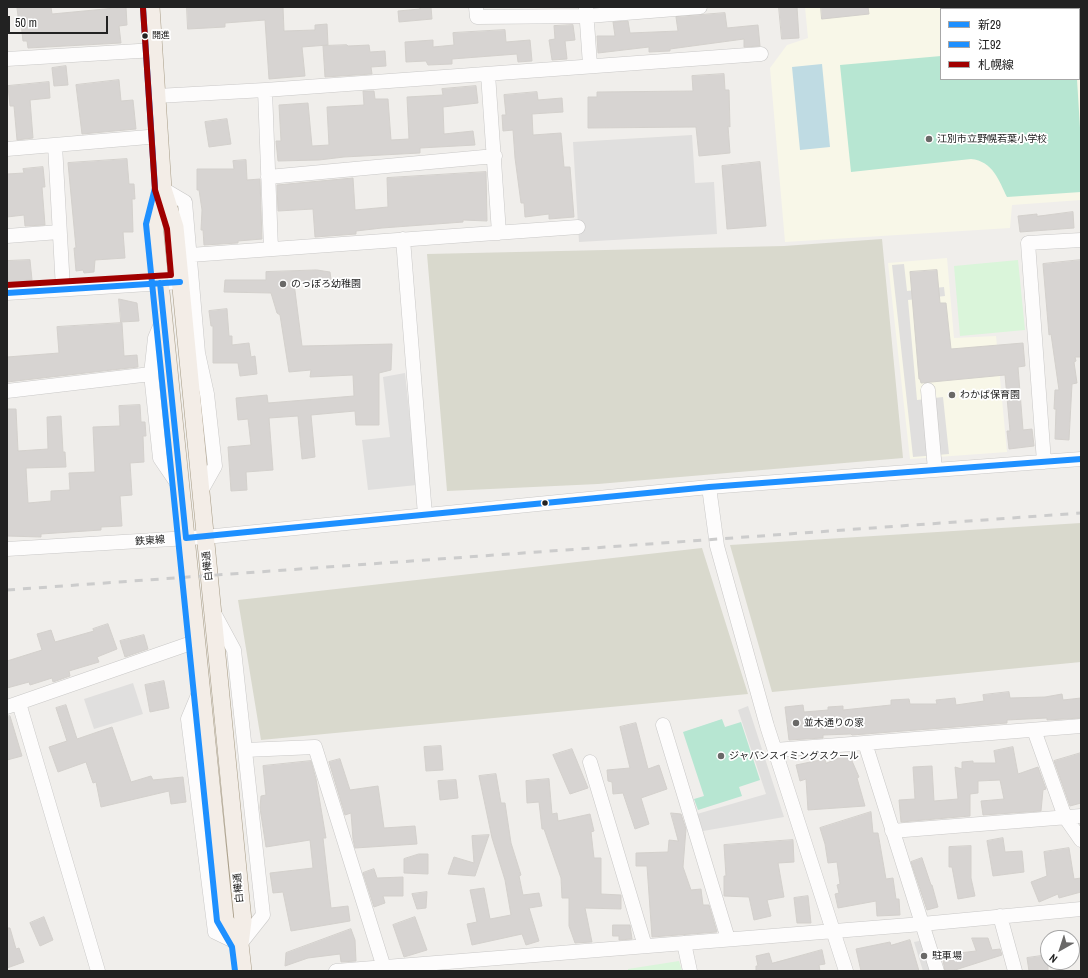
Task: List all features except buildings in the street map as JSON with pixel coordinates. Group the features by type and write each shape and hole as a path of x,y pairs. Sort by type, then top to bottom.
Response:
{"main road":[{"name":"白樺通","path":"151,7 155,50 162,189 154,223 225,920 240,944"},
{"name":"白樺通","path":"162,189 175,227 243,921 240,944 242,971"}],"street":[{"path":"476,7 477,17 700,7"},
{"path":"587,12 590,65"},
{"path":"7,59 155,50"},
{"path":"157,96 265,90 590,65 761,54"},
{"path":"488,74 495,156 499,233"},
{"path":"265,90 271,249"},
{"path":"7,150 160,136"},
{"path":"55,145 63,289"},
{"path":"268,177 495,156"},
{"path":"162,189 185,202 198,353 207,394 215,466 201,491"},
{"path":"190,255 403,238 578,227"},
{"path":"7,236 59,232"},
{"path":"403,238 425,515"},
{"path":"1044,462 1028,243 1081,240"},
{"path":"7,293 180,282"},
{"path":"164,317 155,338 151,374 160,458 181,489"},
{"path":"7,391 151,374"},
{"path":"928,390 935,470"},
{"name":"鉄東線","path":"7,549 205,537 709,487 1081,459"},
{"path":"709,487 717,546 775,750 846,971"},
{"path":"213,613 234,650 263,916 240,944"},
{"path":"98,971 13,705 197,641"},
{"path":"663,725 728,939"},
{"path":"775,750 1081,726"},
{"path":"1034,730 1064,817 1081,840"},
{"path":"865,743 937,971"},
{"path":"245,750 315,747 385,969"},
{"path":"590,762 645,946"},
{"path":"892,831 1081,816"},
{"path":"336,971 467,965 645,946 922,924 1081,909"},
{"path":"1000,916 1015,971"},
{"path":"684,943 690,971"}],"shaded area":[{"name":"江別市立野幌若葉小学校","path":"805,7 1081,7 1081,200 1012,205 1010,228 785,242 770,68 787,45 808,38"},
{"path":"692,135 695,183 714,182 717,234 579,242 573,142"},
{"path":"882,239 903,458 598,484 447,491 427,254 784,246"},
{"name":"わかば保育園","path":"947,258 954,338 996,336 1007,452 910,459 888,263"},
{"path":"904,264 907,291 944,287 945,296 908,300 917,400 943,397 949,454 913,457 892,265"},
{"path":"405,373 417,485 368,490 362,440 390,437 383,377"},
{"path":"1081,523 1081,662 772,692 730,545"},
{"path":"702,548 748,694 261,740 238,600"},
{"path":"133,683 143,714 94,729 84,699"},
{"path":"748,706 784,817 703,831 697,814 766,794 738,710"},
{"name":"駐車場","path":"924,940 933,971 923,971 914,942"}],"green space":[{"path":"940,56 940,80 1077,80 1081,144 1081,192 1007,197 998,178 990,168 979,161 971,159 851,172 840,65"},
{"path":"1018,260 1025,330 960,336 954,266"},
{"name":"ジャパンスイミングスクール","path":"722,719 725,727 741,722 760,780 739,787 742,796 698,810 694,799 704,796 683,732"},
{"path":"679,961 682,971 628,971 628,969"}],"water":[{"path":"822,64 830,147 800,150 792,67"}],"railway":[{"path":"7,590 1081,513"}],"transit line":[{"name":"江92","path":"143,8 155,188 146,224 217,921 232,947 235,971"},
{"name":"札幌線","path":"7,285 171,275 167,229 155,190 143,8"},
{"name":"新29","path":"7,293 180,282"},
{"name":"新29","path":"160,283 186,538"},
{"name":"新29","path":"186,538 709,487 1081,459"}],"place":[{"name":"開進","path":"145,36"},
{"name":"江別市立野幌若葉小学校","path":"929,139"},
{"name":"のっぽろ幼稚園","path":"283,284"},
{"name":"わかば保育園","path":"952,395"},
{"name":"並木通りの家","path":"796,723"},
{"name":"ジャパンスイミングスクール","path":"721,756"},
{"name":"駐車場","path":"924,956"}]}
